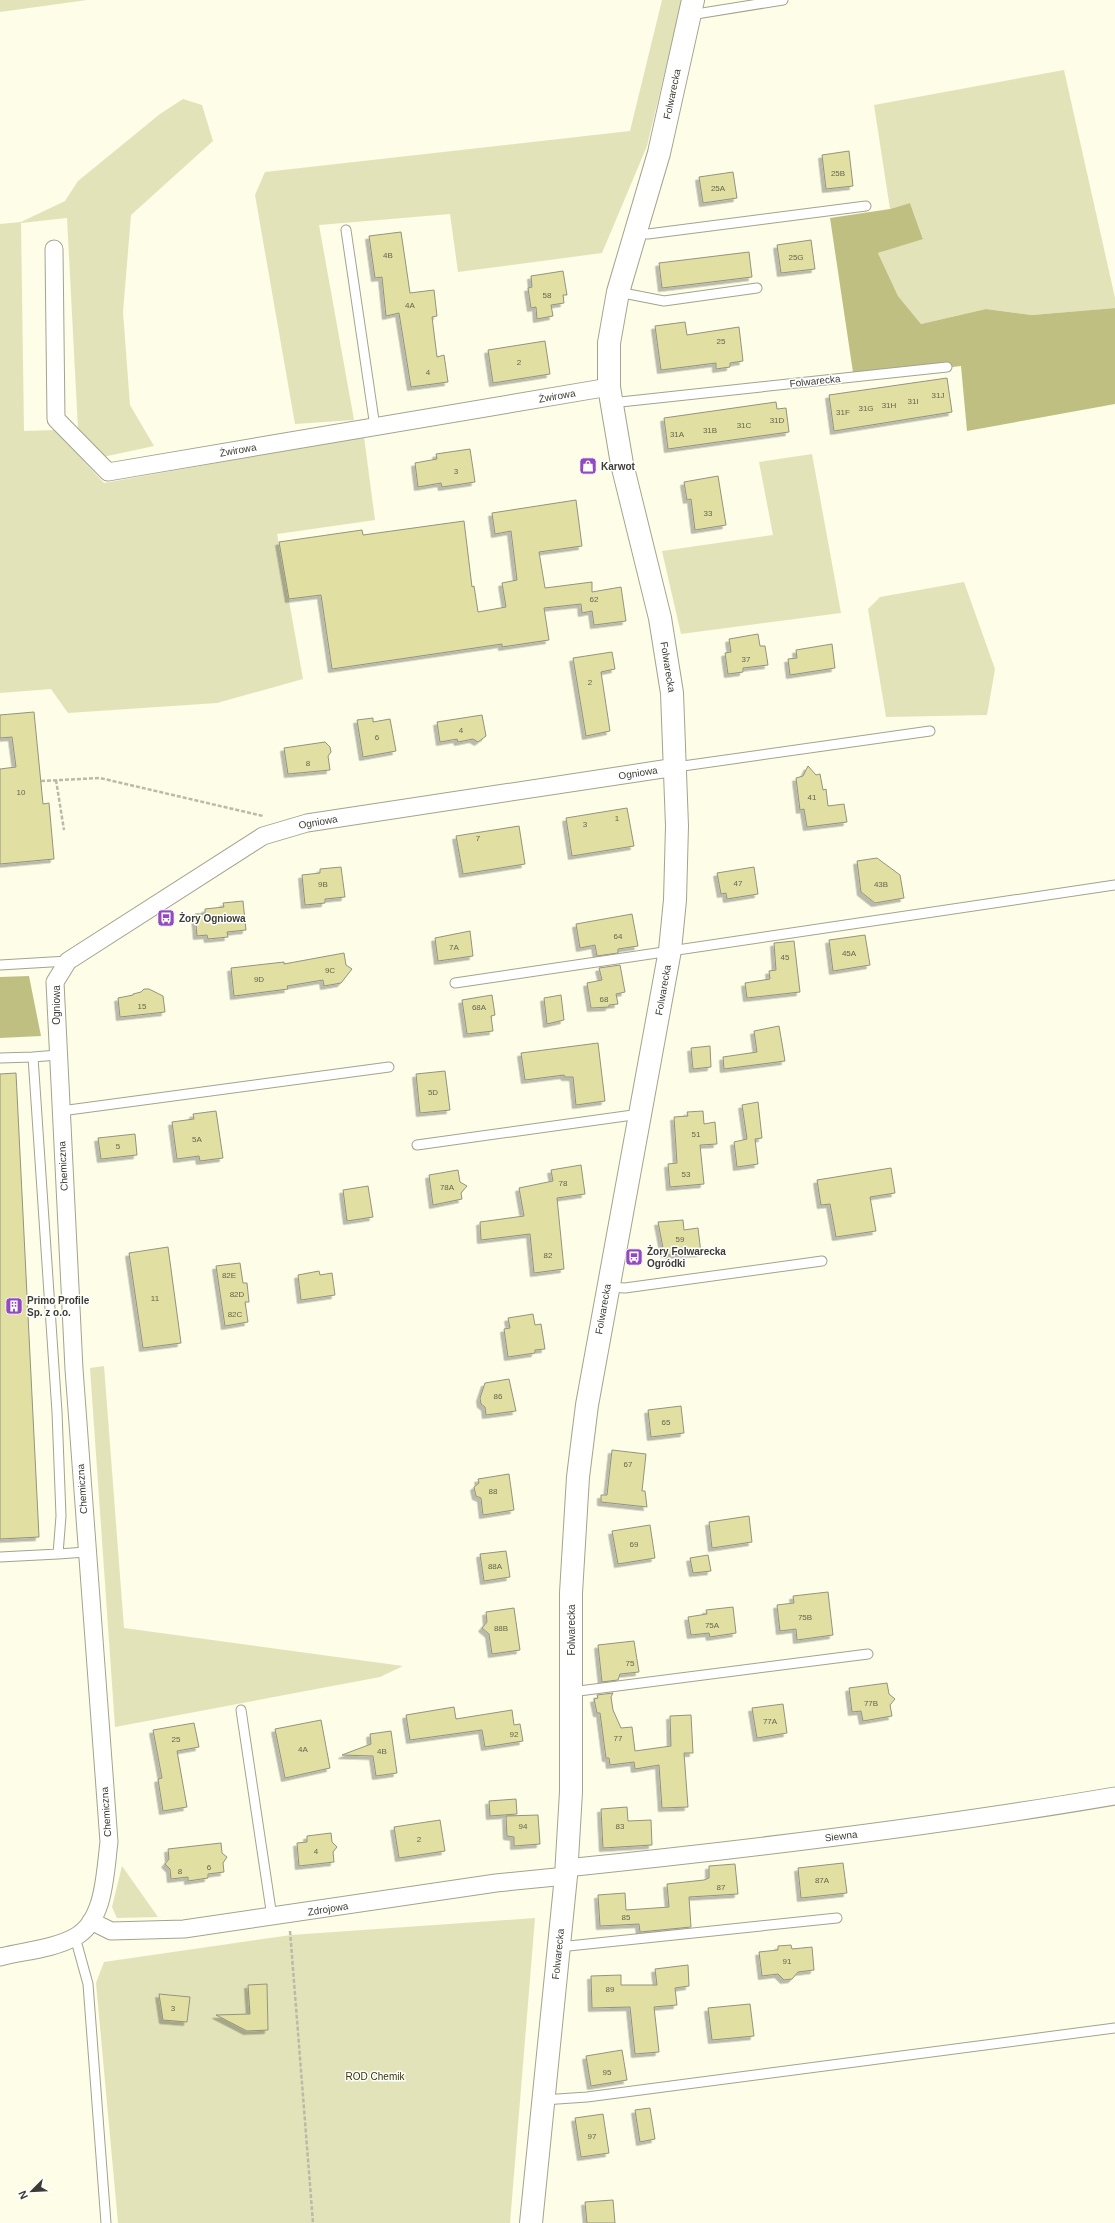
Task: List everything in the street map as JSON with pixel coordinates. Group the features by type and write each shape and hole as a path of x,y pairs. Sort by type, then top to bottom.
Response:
{"street":[{"name":"Folwarecka","path":"531,2223 566,1872 571,1792 571,1593 578,1477 587,1405 607,1287 670,950 675,900 676,768 672,693 660,618 622,464 610,395 609,343 618,292 659,153 691,7"},
{"name":"Żwirowa","path":"54,249 56,420 108,472 375,427 610,395"},
{"name":"Ogniowa","path":"56,1032 55,982 68,961 263,836 307,823 676,768"},
{"name":"Chemiczna","path":"56,1032 86,1552 108,1842 105,1876 99,1903 91,1921 75,1937"},
{"name":"Siewna","path":"566,1872 1037,1809 1115,1796"},
{"name":"Zdrojowa","path":"91,1921 111,1931 184,1929 280,1916 566,1872"},
{"path":"0,1957 54,1945 75,1937"}],"lane":[{"path":"691,7 783,0"},
{"path":"636,233 648,234 866,206"},
{"path":"346,230 375,427"},
{"path":"618,292 664,301 757,288"},
{"name":"Folwarecka","path":"610,395 947,367"},
{"path":"676,768 930,731"},
{"path":"455,983 1115,884"},
{"path":"0,965 68,961"},
{"path":"0,1058 58,1055"},
{"path":"33,1057 57,1412 61,1516 58,1554"},
{"path":"61,1111 390,1067"},
{"path":"417,1145 640,1114"},
{"path":"607,1287 625,1288 822,1261"},
{"path":"0,1557 86,1552"},
{"path":"571,1692 868,1654"},
{"path":"242,1710 280,1916"},
{"path":"559,1947 837,1918"},
{"path":"75,1937 88,1984 106,2223"},
{"path":"544,2100 587,2097 1115,2028"}],"path":[{"path":"41,781 100,778 270,818 283,829"},
{"path":"56,780 64,830"},
{"path":"280,1916 313,2223"}],"green space":[{"path":"0,0 87,0 0,12"},
{"path":"662,0 682,0 647,146 602,253 458,272 450,214 319,225 354,420 295,424 255,195 265,172 630,131"},
{"path":"1064,70 1115,298 1115,308 1032,315 986,309 921,324 898,296 878,253 923,238 910,203 890,209 874,105"},
{"path":"183,99 202,105 213,141 131,215 123,312 130,405 154,446 103,457 78,429 67,218 21,223 24,431 55,430 104,483 364,437 375,520 277,534 303,679 217,703 68,713 51,689 0,693 0,224 21,222 65,201 78,181 160,114"},
{"path":"812,454 841,613 681,634 662,551 773,535 759,462"},
{"path":"964,582 995,669 987,715 886,717 868,609 880,597"},
{"path":"104,1366 124,1628 403,1666 380,1677 115,1727 90,1368"},
{"path":"122,1866 158,1917 117,1918 112,1907"},
{"name":"ROD Chemik","path":"535,1918 510,2223 118,2223 96,1983 104,1962 291,1935"}],"shaded area":[{"path":"910,203 923,239 878,253 898,296 921,324 986,309 1032,315 1115,308 1115,404 967,431 961,366 854,379 830,218 890,209"},
{"path":"29,976 41,1036 0,1038 0,977"}],"building":[{"path":"849,151 853,186 826,189 822,155"},
{"path":"733,172 737,198 703,203 699,177"},
{"path":"401,232 410,293 434,290 437,316 432,317 437,357 444,355 448,382 411,387 399,313 386,316 382,277 375,278 369,236"},
{"path":"811,240 815,269 781,273 777,245"},
{"path":"749,252 752,277 662,288 659,263"},
{"path":"563,271 567,295 563,295 564,303 551,305 553,316 537,319 536,307 531,308 528,288 532,287 531,276"},
{"path":"685,322 687,335 739,327 743,361 730,363 730,367 716,369 716,363 661,370 655,326"},
{"path":"545,341 550,374 493,383 488,350"},
{"path":"947,378 952,412 834,431 829,395"},
{"path":"776,402 777,409 786,408 789,432 668,449 664,418"},
{"path":"470,449 475,482 442,487 441,483 418,487 415,463 437,459 436,454"},
{"path":"718,476 726,525 695,530 691,499 687,500 684,482"},
{"path":"576,500 582,546 539,552 545,588 592,582 592,592 621,587 626,621 594,625 592,611 582,613 581,604 544,608 549,640 502,647 502,644 332,669 321,595 289,599 279,542 362,530 363,535 464,521 472,587 474,586 478,612 506,607 502,583 517,580 511,531 495,534 492,513"},
{"path":"758,634 760,646 765,646 768,665 743,668 743,672 728,674 725,653 731,652 729,639"},
{"path":"832,644 835,668 790,675 788,659 797,658 796,650"},
{"path":"612,652 615,669 601,672 610,731 586,736 573,658"},
{"path":"34,712 43,804 49,803 54,859 0,864 0,769 16,767 12,737 0,738 0,715"},
{"path":"482,715 486,736 478,742 473,739 458,742 457,739 440,742 437,722"},
{"path":"373,718 373,722 390,719 396,751 363,757 357,720"},
{"path":"325,742 330,747 331,752 328,756 330,770 288,774 284,748"},
{"path":"808,766 816,775 820,774 823,790 826,789 828,806 844,804 847,822 807,827 804,809 800,810 796,778 803,776"},
{"path":"627,808 634,846 572,856 566,818"},
{"path":"519,826 525,864 463,874 456,836"},
{"path":"877,858 900,875 904,898 875,903 861,892 857,861"},
{"path":"341,867 345,897 325,899 325,903 305,905 302,875 320,873 320,869"},
{"path":"754,867 758,894 727,899 726,893 721,894 717,873"},
{"path":"243,901 246,930 227,932 228,937 208,939 207,935 197,936 195,914 205,914 205,909 224,907 223,903"},
{"path":"632,914 638,946 618,949 618,953 597,956 595,945 580,948 576,924"},
{"path":"470,931 473,956 438,961 435,938"},
{"path":"865,935 870,965 833,971 829,940"},
{"path":"794,941 800,992 747,998 745,983 770,979 769,971 776,970 774,943"},
{"path":"344,953 346,965 352,969 341,983 324,986 323,980 287,986 288,989 234,996 231,968 284,962 284,964"},
{"path":"620,965 625,992 616,994 618,1004 609,1005 609,1007 591,1008 587,983 602,980 599,968"},
{"path":"144,989 149,989 163,996 165,1012 120,1017 118,998 133,995"},
{"path":"492,995 495,1015 491,1016 493,1031 467,1034 462,1000"},
{"path":"561,995 564,1020 547,1024 544,998"},
{"path":"779,1026 785,1061 724,1069 723,1057 757,1052 754,1031"},
{"path":"598,1043 605,1101 576,1105 573,1077 565,1077 564,1075 525,1080 521,1053"},
{"path":"710,1046 711,1067 693,1069 691,1048"},
{"path":"445,1071 450,1110 420,1113 416,1074"},
{"name":"Primo Profile Sp. z o.o.","path":"16,1073 39,1537 0,1539 0,1074"},
{"path":"758,1102 762,1138 755,1139 758,1164 737,1167 734,1142 747,1139 742,1105"},
{"path":"216,1111 223,1158 200,1161 199,1156 177,1159 172,1122 194,1119 193,1114"},
{"path":"703,1111 704,1124 715,1122 717,1144 700,1145 704,1184 670,1187 668,1164 677,1163 674,1117 688,1116 687,1112"},
{"path":"135,1134 137,1155 101,1159 98,1138"},
{"path":"581,1165 585,1194 557,1198 564,1269 534,1273 530,1234 481,1240 480,1222 524,1216 519,1188 553,1181 551,1170"},
{"path":"891,1168 895,1193 870,1197 876,1231 836,1237 830,1204 821,1205 817,1180"},
{"path":"458,1170 460,1182 467,1186 461,1193 462,1199 433,1205 429,1175"},
{"path":"368,1186 373,1217 347,1221 343,1190"},
{"path":"683,1220 684,1230 698,1228 701,1253 669,1255 664,1253 658,1222"},
{"path":"168,1247 181,1343 143,1348 129,1253"},
{"path":"240,1263 243,1283 247,1283 249,1302 245,1302 248,1322 225,1326 216,1266"},
{"path":"319,1271 320,1275 332,1273 335,1295 301,1300 298,1275"},
{"path":"533,1314 535,1325 541,1324 545,1349 535,1350 535,1353 508,1357 504,1329 510,1328 508,1318"},
{"path":"509,1379 516,1411 486,1415 485,1407 481,1404 480,1398 485,1383"},
{"path":"681,1406 684,1433 651,1437 648,1410"},
{"path":"612,1450 646,1454 642,1491 645,1491 647,1507 601,1502 601,1495 607,1495"},
{"path":"509,1474 514,1510 483,1515 481,1498 476,1496 474,1487 479,1483 478,1479"},
{"path":"749,1516 752,1542 712,1548 709,1522"},
{"path":"650,1525 655,1558 618,1564 612,1531"},
{"path":"506,1551 510,1577 484,1581 480,1554"},
{"path":"708,1555 711,1571 693,1573 690,1558"},
{"path":"828,1592 833,1635 797,1640 796,1629 780,1631 777,1605 794,1603 793,1596"},
{"path":"733,1607 736,1633 710,1637 709,1633 691,1635 688,1617 707,1614 706,1610"},
{"path":"514,1608 520,1650 492,1654 489,1634 482,1628 487,1622 486,1612"},
{"path":"634,1641 639,1672 620,1674 618,1680 602,1682 598,1645"},
{"path":"887,1683 889,1694 895,1699 890,1705 892,1716 863,1721 861,1711 852,1712 849,1688"},
{"path":"613,1693 611,1697 613,1710 621,1728 632,1727 635,1751 671,1746 670,1716 691,1715 693,1753 684,1753 688,1807 662,1808 659,1765 635,1769 634,1762 610,1765 609,1758 606,1758 600,1713 597,1713 594,1699 598,1698 597,1695"},
{"path":"783,1704 787,1733 757,1738 752,1708"},
{"path":"454,1707 456,1719 512,1710 514,1725 520,1724 523,1741 485,1747 482,1730 410,1740 406,1715"},
{"path":"321,1720 330,1768 285,1778 275,1729"},
{"path":"194,1723 199,1747 177,1751 187,1807 163,1811 158,1779 162,1778 153,1730"},
{"path":"391,1731 397,1773 376,1776 373,1756 342,1755 371,1744 370,1734"},
{"path":"516,1799 517,1814 490,1816 489,1801"},
{"path":"627,1807 628,1821 651,1820 652,1845 603,1848 601,1809"},
{"path":"538,1815 540,1844 514,1846 514,1837 507,1836 506,1816"},
{"path":"440,1820 445,1851 399,1858 394,1827"},
{"path":"331,1833 332,1842 337,1847 333,1852 334,1862 299,1866 297,1843 307,1842 307,1836"},
{"path":"221,1843 222,1853 227,1857 223,1863 224,1872 208,1874 208,1878 188,1881 188,1877 171,1879 170,1869 165,1864 169,1859 168,1849"},
{"path":"843,1863 847,1893 801,1898 798,1868"},
{"path":"735,1864 738,1894 689,1897 691,1927 640,1932 639,1924 600,1926 598,1895 625,1893 626,1910 669,1907 667,1884 704,1880 709,1878 709,1866"},
{"path":"791,1945 792,1949 812,1947 814,1970 798,1972 792,1979 784,1980 778,1974 762,1976 759,1952 778,1950 778,1946"},
{"path":"688,1965 689,1986 675,1988 677,2005 654,2007 659,2052 635,2054 630,2007 592,2008 591,1976 621,1975 621,1985 657,1985 655,1969"},
{"path":"267,1984 268,2030 247,2031 216,2015 250,2014 248,1985"},
{"path":"159,1994 190,1997 187,2022 163,2020"},
{"path":"750,2004 754,2036 712,2040 708,2008"},
{"path":"622,2050 627,2080 591,2086 586,2056"},
{"path":"650,2108 655,2139 640,2142 635,2110"},
{"path":"603,2114 609,2153 581,2157 575,2118"},
{"path":"613,2200 615,2223 587,2223 585,2202"}],"place":[{"name":"Karwot","path":"588,466"},
{"name":"Żory Ogniowa","path":"166,918"},
{"name":"Żory Folwarecka Ogródki","path":"634,1257"},
{"name":"Primo Profile Sp. z o.o.","path":"14,1306"}]}
